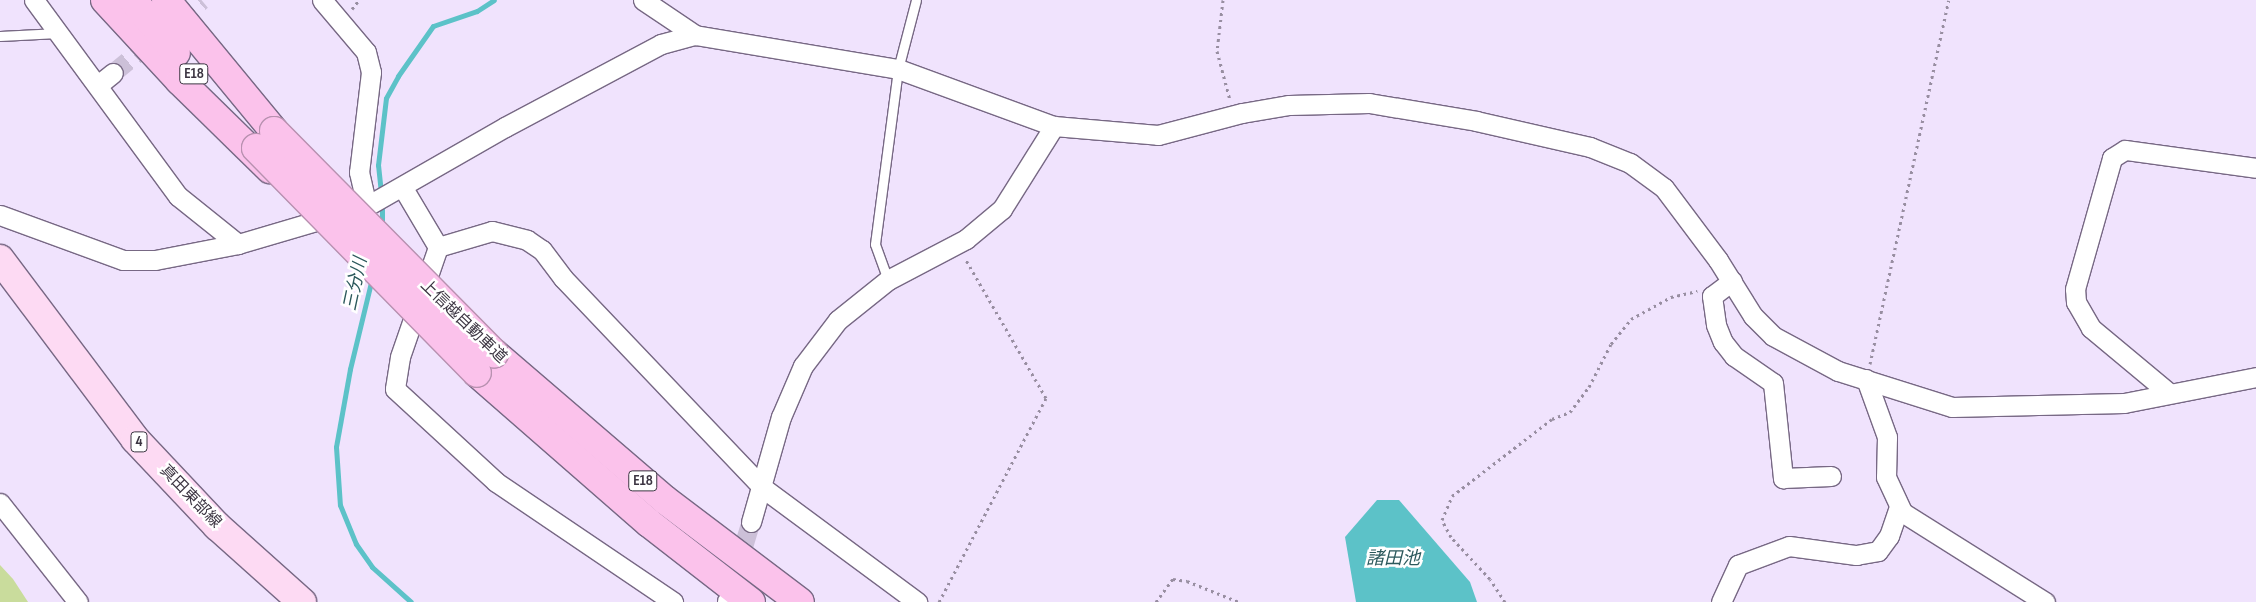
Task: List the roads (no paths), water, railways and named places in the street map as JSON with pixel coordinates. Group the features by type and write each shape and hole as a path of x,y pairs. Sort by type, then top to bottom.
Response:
{"highway":[{"path":"106,0 261,144"},
{"name":"上信越自動車道","path":"133,0 261,144 293,188 485,362 649,523 751,602"},
{"name":"上信越自動車道","path":"166,0 215,58 261,144 419,280 485,362 800,602"},
{"path":"171,0 215,58"}],"main road":[{"name":"真田東部線","path":"0,259 136,438 217,526 302,602"}],"street":[{"path":"34,0 178,196 238,244"},
{"path":"322,0 366,52 371,72 359,172 367,206"},
{"path":"643,0 695,35"},
{"path":"0,215 123,260 155,260 238,244 367,206 403,188 505,127 661,44 695,35 898,69 1054,126 1158,135 1234,115 1289,105 1369,103 1476,120 1590,146 1630,163 1664,188 1684,210 1732,280 1752,316 1773,336 1813,359 1866,379 1952,407 2124,403 2256,377"},
{"path":"98,86 113,73"},
{"path":"751,522 763,488 780,417 803,366 838,320 888,280 957,244 1002,209 1054,126"},
{"path":"2169,393 2091,328 2076,302 2075,289 2112,158 2125,150 2256,168"},
{"path":"403,188 438,247 400,357 395,389 496,482 672,602"},
{"path":"438,247 492,231 527,240 542,250 563,278 763,488 917,602"},
{"path":"1732,280 1712,296 1716,325 1723,342 1744,364 1773,383 1783,478 1831,476"},
{"path":"1866,379 1887,437 1886,477 1902,512 2045,602"},
{"path":"0,503 78,602"},
{"path":"1721,602 1738,565 1789,546 1856,555 1878,551 1889,536 1899,507"}],"lane":[{"path":"888,280 875,244 898,69 916,0"},
{"path":"0,36 58,33"}],"water":[{"name":"諸田池","path":"1377,500 1399,500 1470,582 1477,602 1356,602 1345,537"}],"waterway":[{"name":"三分川","path":"381,193 378,165 386,98 398,76 433,26 477,11 494,0"},
{"name":"三分川","path":"382,204 382,228"},
{"name":"三分川","path":"372,278 350,369 336,447 340,505 356,544 372,567 411,602"}],"tunnel":[{"path":"113,73 202,0"},
{"path":"728,598 751,522"}]}
